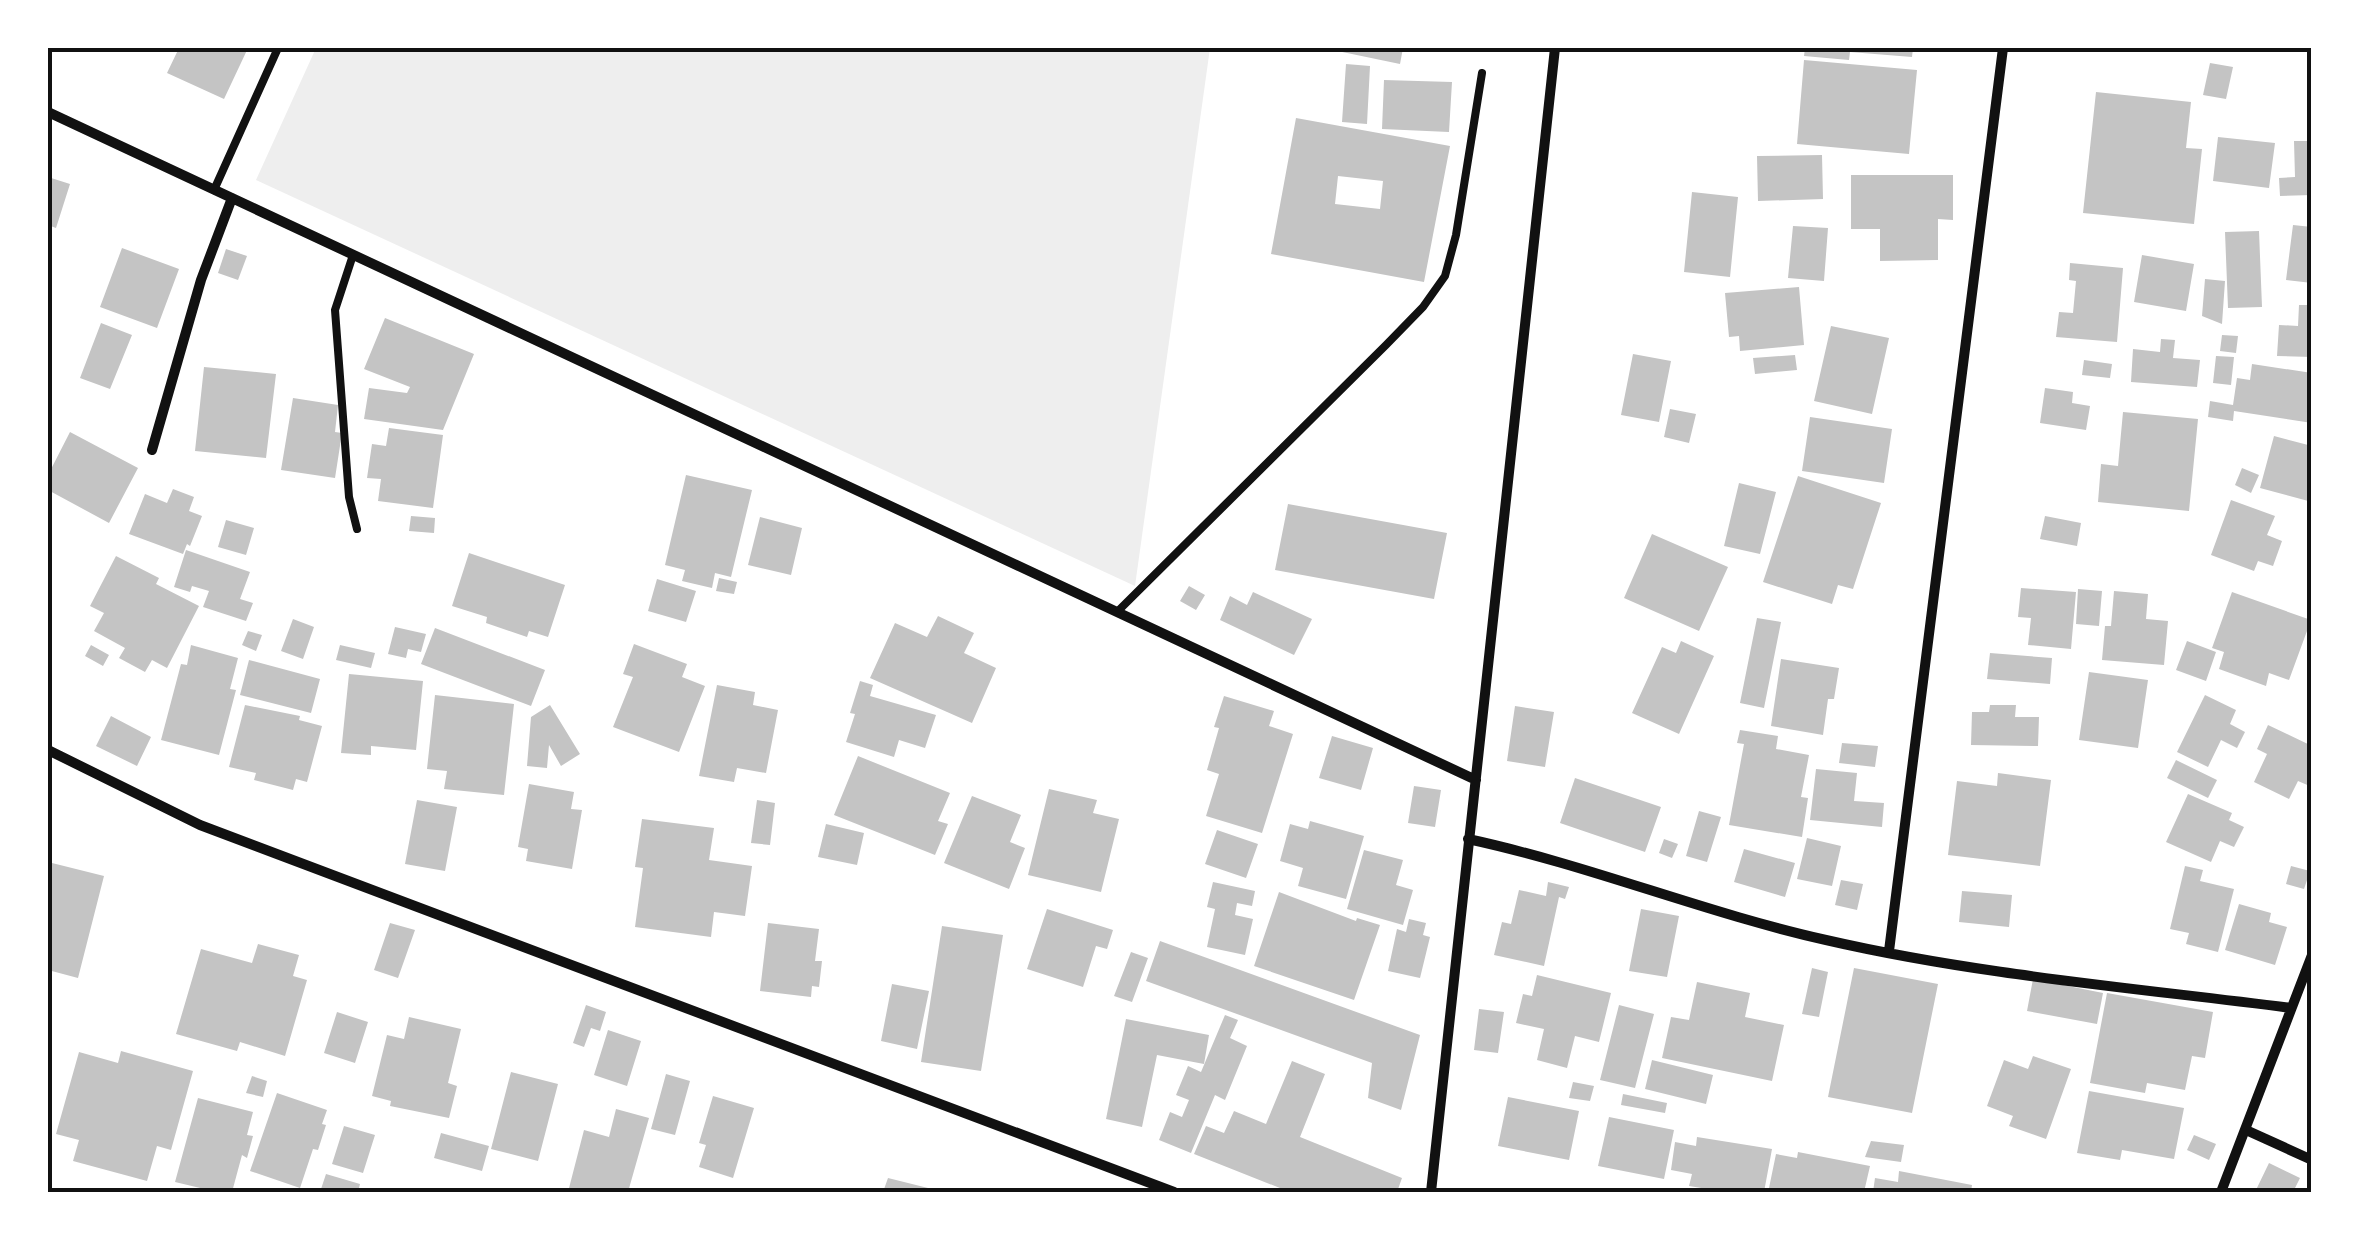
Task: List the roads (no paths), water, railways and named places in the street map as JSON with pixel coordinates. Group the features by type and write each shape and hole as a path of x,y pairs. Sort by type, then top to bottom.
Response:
{"street":[{"path":"1432,1192 1555,48"},
{"path":"1889,951 2003,48"},
{"path":"48,112 1476,780"},
{"path":"152,450 200,280 232,198"},
{"path":"48,750 200,824 1174,1192"},
{"path":"1468,838 1526,851 1771,926 1889,951 1975,968 2291,1008"},
{"path":"2221,1192 2312,955"},
{"path":"2246,1130 2312,1160"}],"lane":[{"path":"214,190 278,48"},
{"path":"1118,612 1423,307 1445,276 1456,235 1482,73"},
{"path":"353,255 335,310 349,496 357,529"}]}
